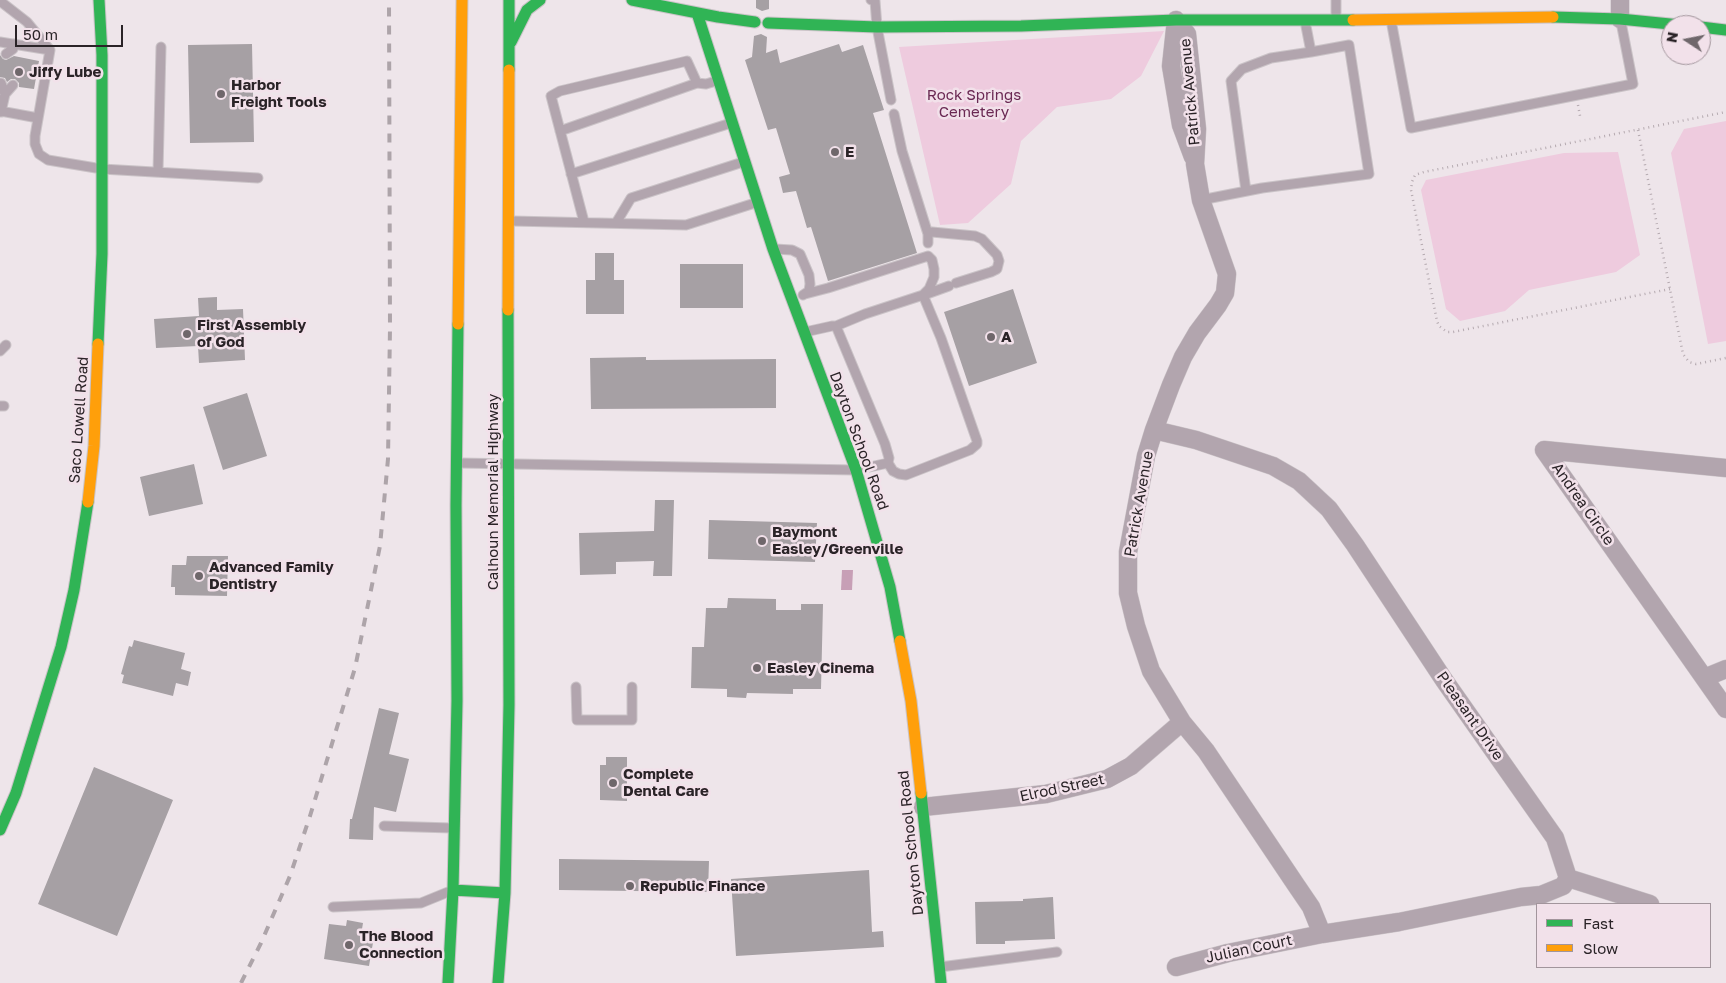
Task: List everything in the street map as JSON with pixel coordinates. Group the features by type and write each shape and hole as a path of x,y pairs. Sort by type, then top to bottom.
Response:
{"main road":[{"name":"Saco Lowell Road","path":"0,830 16,793 61,647 76,582 94,446 102,254 102,55 99,0"},
{"path":"448,983 455,828 457,701 456,463 462,0"},
{"name":"Calhoun Memorial Highway","path":"498,983 505,893 509,705 507,464 509,0"},
{"path":"510,46 527,10 540,0"},
{"path":"632,0 755,22"},
{"name":"Dayton School Road","path":"697,13 790,298 856,470 892,597 911,701 941,983"},
{"path":"768,23 877,27 1021,26 1176,20 1579,17 1661,23"},
{"path":"1711,29 1726,30"},
{"path":"453,890 505,893"}],"street":[{"path":"1620,0 1620,19"},
{"name":"Patrick Avenue","path":"1176,20 1187,34 1197,129 1195,164 1201,200 1227,274 1225,293 1183,357 1154,430 1146,456 1128,552 1128,593 1136,626 1151,671 1182,722 1206,750 1311,907 1322,934"},
{"name":"Pleasant Drive","path":"1154,430 1196,440 1273,466 1299,481 1329,509 1444,680 1555,838 1568,878"},
{"name":"Andrea Circle","path":"1726,468 1544,450 1726,709"},
{"path":"1704,678 1726,669"},
{"name":"Elrod Street","path":"923,807 1046,794 1107,779 1131,766 1182,722"},
{"path":"1322,934 1399,922 1521,897 1541,895 1563,886 1568,878 1647,903"},
{"name":"Julian Court","path":"1176,968 1228,953 1322,934"}],"lane":[{"path":"871,0 874,0 877,27 891,100"},
{"path":"1336,0 1336,20"},
{"path":"0,1 27,22 50,50 35,144 39,154 48,160 102,169 258,178"},
{"path":"1391,19 1411,128 1633,84 1620,19"},
{"path":"1305,20 1311,52"},
{"path":"0,42 13,52 50,50"},
{"path":"1201,200 1246,191 1369,174 1349,45 1271,58 1242,68 1230,81 1246,191"},
{"path":"158,172 161,47"},
{"path":"584,222 551,96 560,91 687,61 698,83"},
{"path":"560,131 698,83 706,84 718,80"},
{"path":"6,87 1,112 38,118"},
{"path":"894,114 904,161 934,269 934,277 929,289 923,295"},
{"path":"571,174 732,123"},
{"path":"616,223 631,198 744,161"},
{"path":"509,221 686,225 758,202"},
{"path":"790,298 828,288 928,243 975,236 982,239 997,254 997,268 991,272 865,314 836,326 804,332"},
{"path":"773,248 792,250 800,254 809,275 810,288 806,294"},
{"path":"836,326 881,435 889,458 888,463 893,471 899,474 906,474 970,450 977,444 941,338 923,295"},
{"path":"456,463 856,470 888,463"},
{"path":"576,687 577,720 632,720 632,687"},
{"path":"384,826 455,828"},
{"path":"333,906 420,902 453,890"},
{"path":"940,967 1057,952"}],"path":[{"path":"1670,289 1453,332 1442,330 1437,321 1412,182 1415,176 1424,172 1726,112"},
{"path":"1638,130 1685,359 1696,364 1726,358"}],"green space":[{"name":"Rock Springs Cemetery","path":"1164,31 1141,76 1111,99 1057,107 1021,141 1011,184 968,223 940,225 899,47"},
{"path":"1726,121 1726,341 1708,344 1671,153 1684,129"},
{"path":"1618,152 1640,255 1616,272 1529,290 1505,311 1460,321 1446,309 1421,190 1426,180 1564,153"}],"shaded area":[{"path":"842,570 853,570 852,590 841,590"}],"building":[{"path":"756,0 769,0 769,9 762,11 756,8"},
{"name":"E","path":"761,34 767,37 766,53 777,49 780,63 839,44 842,52 863,45 884,110 873,113 917,253 828,281 811,227 807,228 796,191 783,193 779,177 790,174 776,128 768,130 745,60 752,57 754,36"},
{"name":"Harbor Freight Tools","path":"252,44 254,142 190,143 188,45"},
{"name":"Jiffy Lube","path":"0,55 6,60 14,56 39,61 34,89 19,87 19,83 15,79 7,82 5,78 0,77"},
{"path":"595,253 614,253 614,280 624,280 624,314 586,314 586,280 595,280"},
{"path":"680,264 743,264 743,308 680,308"},
{"name":"A","path":"1013,289 1037,363 969,386 944,312"},
{"name":"First Assembly of God","path":"217,297 217,310 243,309 245,360 199,363 198,346 156,348 154,319 199,316 198,298"},
{"path":"646,357 646,360 776,359 776,408 591,409 590,358"},
{"path":"247,393 267,456 223,470 203,407"},
{"path":"194,464 203,504 149,516 140,477"},
{"path":"655,500 674,500 672,576 653,576 654,561 616,562 616,574 580,575 579,533 654,531"},
{"name":"Baymont Easley/Greenville","path":"709,520 817,523 815,562 708,559"},
{"name":"Advanced Family Dentistry","path":"187,556 228,556 227,596 175,595 175,587 171,587 172,565 186,565"},
{"name":"Easley Cinema","path":"728,598 776,599 776,610 801,610 801,604 823,604 821,689 793,689 793,694 747,693 746,698 727,697 727,689 691,688 692,647 704,647 706,608 727,608"},
{"path":"134,640 185,653 181,669 191,672 188,686 176,683 173,696 122,683 124,675 121,674 129,646 132,647"},
{"path":"379,708 399,713 389,754 409,759 396,812 374,807 373,840 349,839 350,819 352,819"},
{"name":"Complete Dental Care","path":"606,757 627,757 627,801 600,800 600,765 606,765"},
{"path":"94,767 173,800 117,936 38,904"},
{"path":"559,859 709,861 708,892 559,890"},
{"path":"869,870 872,932 883,931 884,947 736,956 731,879"},
{"path":"1053,897 1055,939 1005,941 1005,944 976,944 975,902 1023,901 1023,899"},
{"name":"The Blood Connection","path":"347,920 363,923 362,929 375,931 369,966 324,959 329,924 346,926"}],"railway":[{"path":"241,983 261,943 290,876 310,816 355,668 380,546 388,459 390,328 389,0"}],"traffic: fast":[{"path":"98,344 102,254 102,55 99,0"},
{"path":"509,0 509,70"},
{"path":"511,42 527,10 540,0"},
{"path":"632,0 718,17 755,22"},
{"path":"697,13 773,249 856,470 890,587 900,641"},
{"path":"1553,17 1620,19 1661,23"},
{"path":"768,23 877,27 1021,26 1176,20 1353,20"},
{"path":"1711,28 1726,30"},
{"path":"498,983 505,893 509,705 508,310"},
{"path":"448,983 453,890 457,701 456,505 458,324"},
{"path":"0,830 16,793 61,647 74,590 88,502"},
{"path":"921,793 941,983"},
{"path":"453,890 505,893"}],"traffic: slow":[{"path":"458,324 462,0"},
{"path":"1353,20 1553,17"},
{"path":"508,310 509,70"},
{"path":"88,502 94,446 98,344"},
{"path":"900,641 911,701 921,793"}],"place":[{"name":"Jiffy Lube","path":"19,72"},
{"name":"Harbor Freight Tools","path":"221,94"},
{"name":"E","path":"835,152"},
{"name":"First Assembly of God","path":"187,334"},
{"name":"A","path":"991,337"},
{"name":"Baymont Easley/Greenville","path":"762,541"},
{"name":"Advanced Family Dentistry","path":"199,576"},
{"name":"Easley Cinema","path":"757,668"},
{"name":"Complete Dental Care","path":"613,783"},
{"name":"Republic Finance","path":"630,886"},
{"name":"The Blood Connection","path":"349,945"}]}
